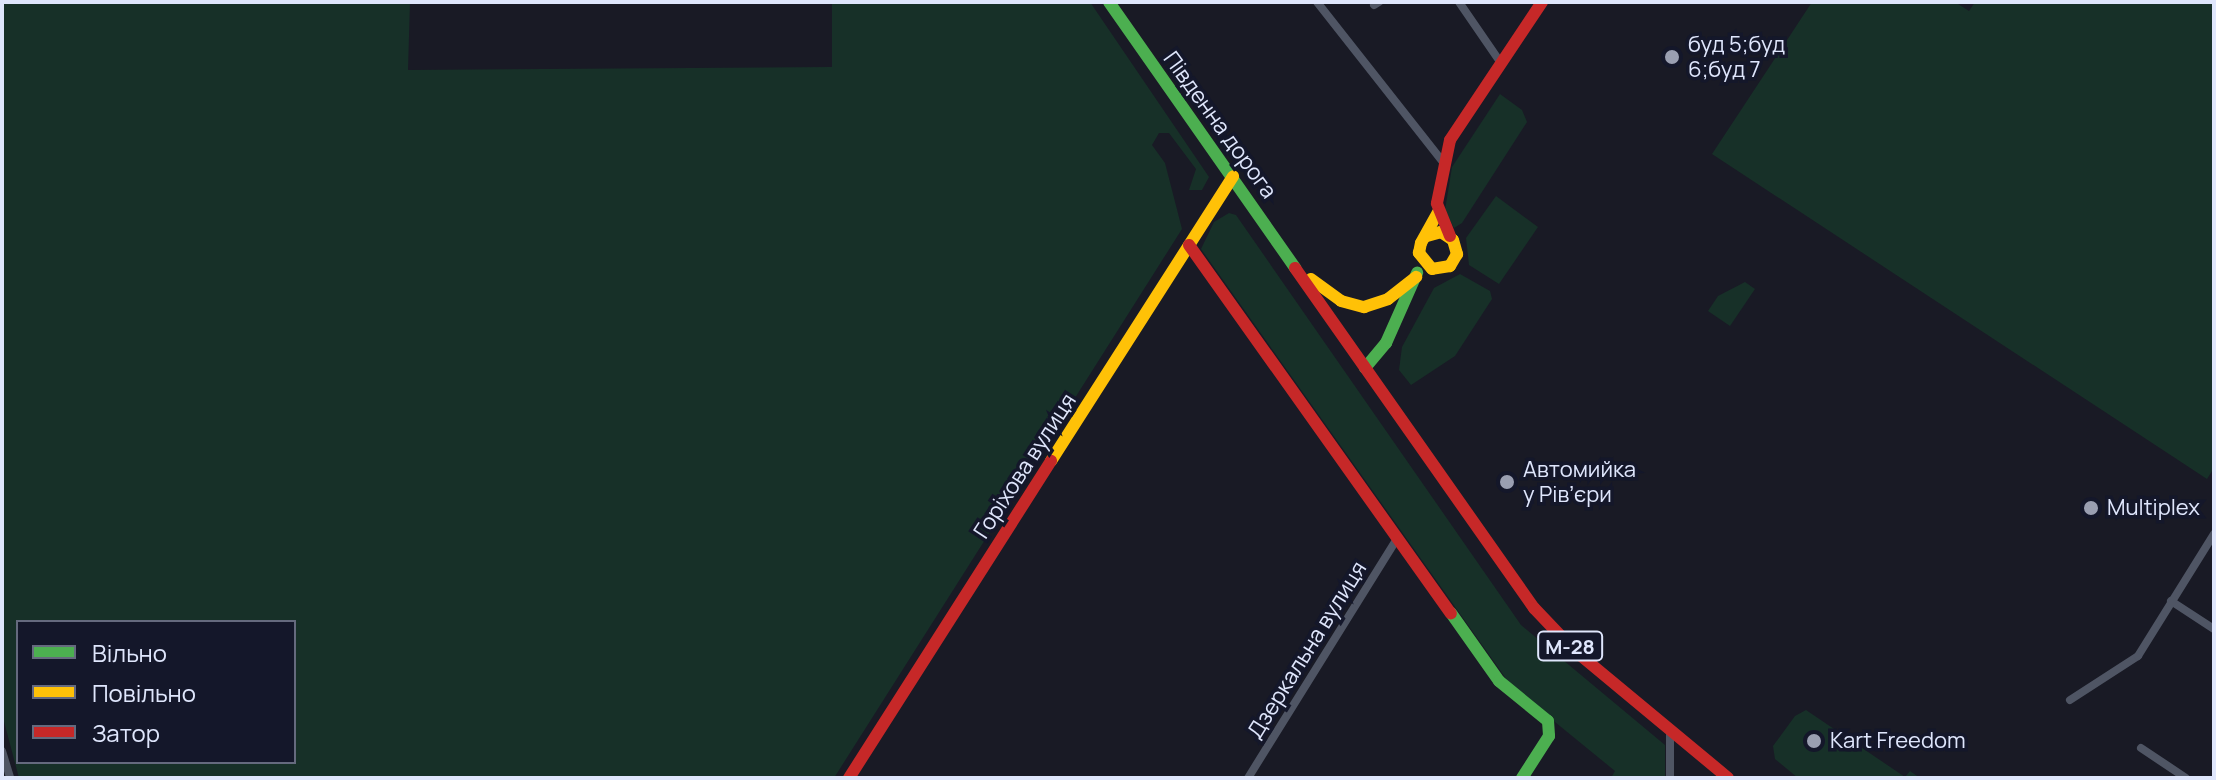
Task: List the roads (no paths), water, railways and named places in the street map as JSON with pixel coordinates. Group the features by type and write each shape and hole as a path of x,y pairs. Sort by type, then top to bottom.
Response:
{"main road":[{"name":"Південна дорога","path":"1109,2 1300,271"},
{"path":"1365,368 1386,343 1408,302 1419,253 1439,211 1443,162 1450,140 1542,2"},
{"name":"Горіхова вулиця","path":"849,778 1233,176"},
{"path":"1408,302 1457,254 1439,211"},
{"path":"1427,236 1450,236"},
{"path":"1189,245 1499,681 1551,729 1522,778"},
{"path":"1419,253 1428,267 1441,270"},
{"path":"1300,271 1341,301 1364,307 1388,299 1416,277"},
{"name":"М-28","path":"1300,271 1534,608 1574,650 1728,778"}],"street":[{"path":"1317,2 1443,162"},
{"path":"1459,2 1501,63"},
{"path":"2070,700 2129,665 2214,534"},
{"name":"Дзеркальна вулиця","path":"1248,778 1396,540"},
{"path":"2171,601 2214,629"},
{"path":"1670,732 1670,778"},
{"path":"2141,748 2186,778"},
{"path":"2,751 10,778"}],"place":[{"name":"буд 5;буд 6;буд 7","path":"1672,57"},
{"name":"Автомийка у Рівʼєри","path":"1507,482"},
{"name":"Multiplex","path":"2091,508"},
{"name":"Kart Freedom","path":"1814,741"}]}
